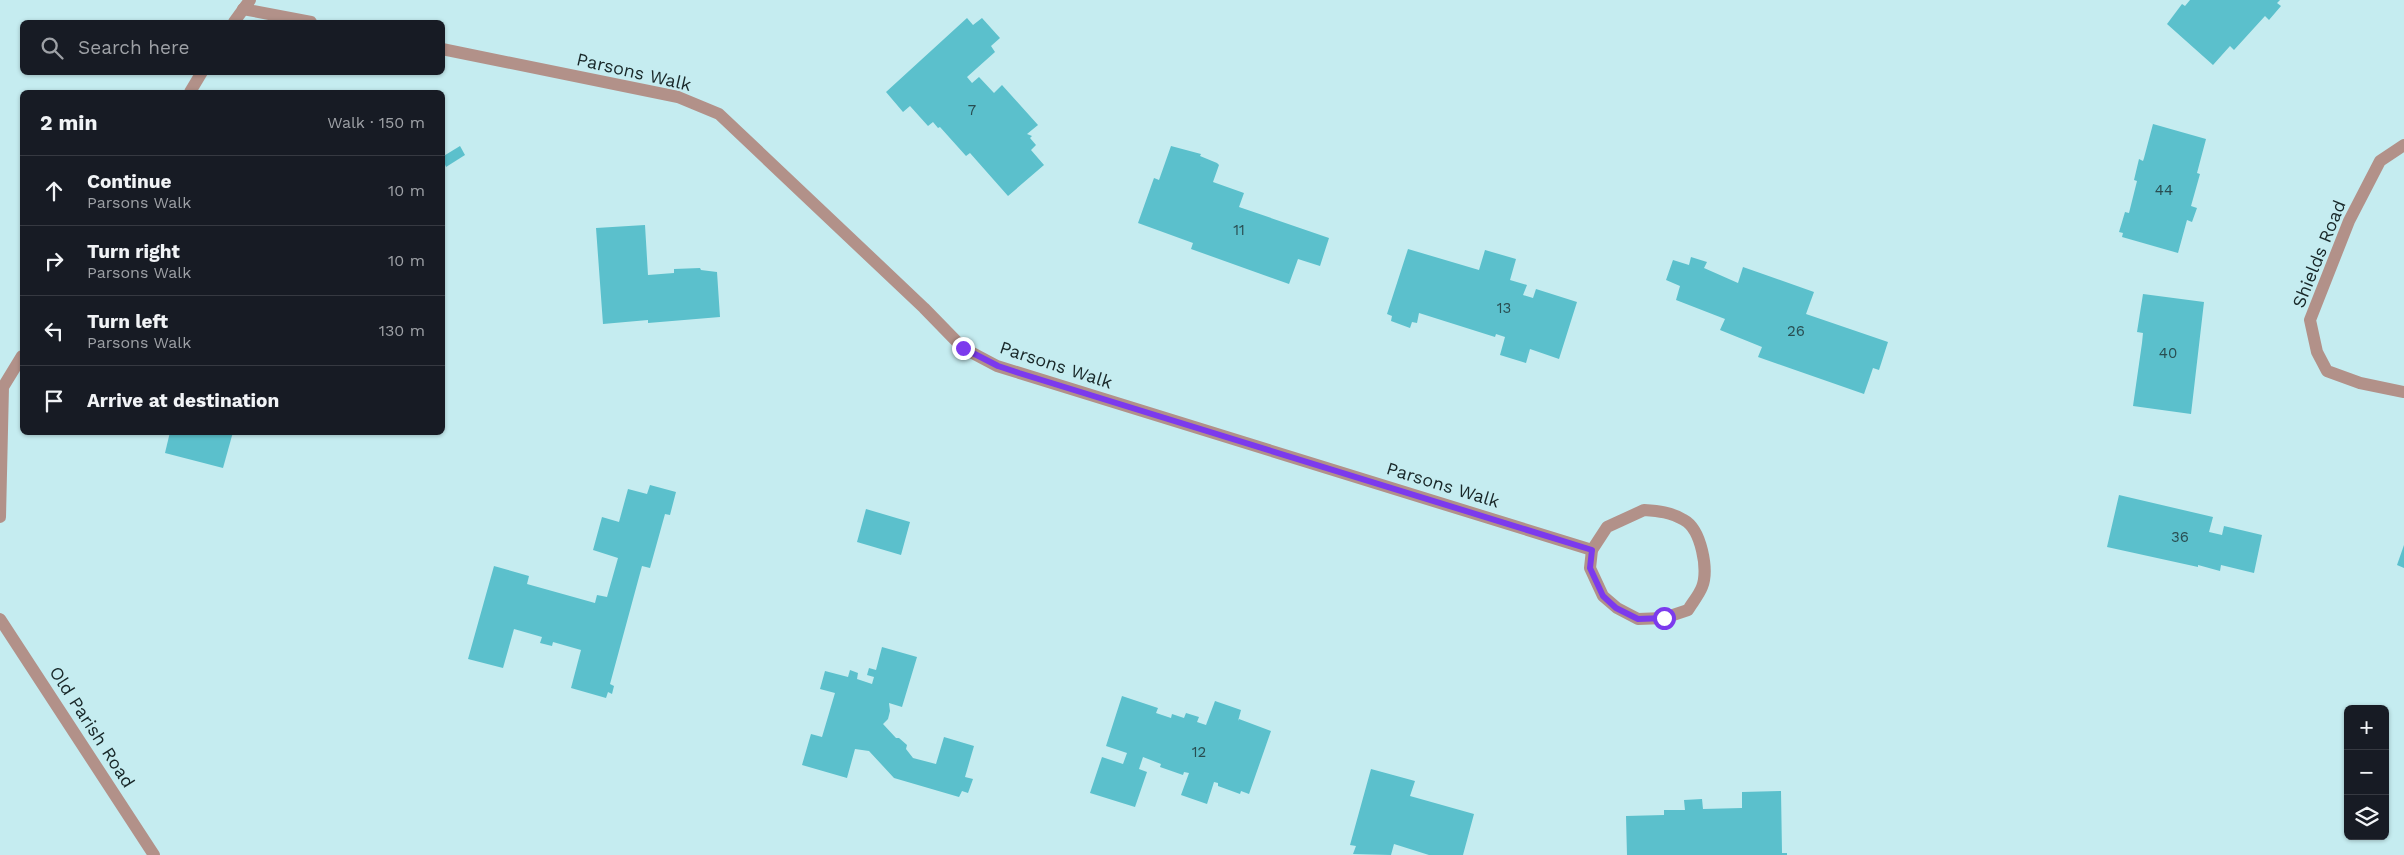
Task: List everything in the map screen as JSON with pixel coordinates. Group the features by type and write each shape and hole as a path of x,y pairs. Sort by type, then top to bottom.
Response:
{"street":[{"path":"235,20 246,4 304,20"},
{"name":"Parsons Walk","path":"445,50 678,96 719,114 924,308 963,348 998,366 1592,550"},
{"path":"191,90 200,75"},
{"name":"Shields Road","path":"2404,145 2380,161 2348,221 2310,320 2317,352 2327,371 2360,383 2404,392"},
{"path":"0,517 3,387 20,359"},
{"path":"1644,510 1665,511 1686,521 1699,541 1705,562 1703,586 1688,610 1664,618 1638,619 1616,608 1603,596 1590,568 1592,550 1607,527 1644,510"},
{"name":"Old Parish Road","path":"0,619 154,855"}],"building":[{"path":"2190,0 2280,0 2277,3 2281,6 2269,20 2265,16 2234,50 2230,46 2213,65 2167,24 2182,4 2185,6"},
{"path":"967,18 973,25 982,18 1000,38 991,46 995,52 967,77 972,83 979,77 994,93 1002,85 1038,125 1027,134 1032,136 1030,138 1036,145 1031,150 1044,165 1008,196 970,153 966,156 940,127 938,128 933,122 928,126 910,106 903,112 886,92"},
{"path":"2153,124 2206,139 2197,173 2200,174 2191,206 2197,208 2192,222 2187,220 2178,253 2122,237 2123,233 2119,232 2125,212 2129,213 2137,181 2134,180 2139,159 2143,161"},
{"path":"460,146 465,155 446,167 445,155"},
{"path":"1171,146 1201,154 1200,156 1217,163 1219,165 1213,182 1244,193 1239,207 1329,238 1320,266 1298,259 1289,284 1191,249 1193,243 1138,223 1154,178 1159,180"},
{"path":"645,225 648,275 674,273 674,269 700,268 701,270 717,272 720,317 648,323 648,320 603,324 596,228"},
{"path":"1408,249 1479,270 1485,250 1516,259 1510,280 1527,285 1523,295 1533,298 1536,289 1577,302 1559,359 1530,349 1526,363 1500,355 1505,337 1496,334 1495,337 1419,313 1417,323 1412,322 1410,328 1391,321 1392,316 1387,314"},
{"path":"1691,257 1707,262 1704,268 1738,283 1743,267 1814,292 1806,314 1888,342 1879,370 1873,368 1864,394 1758,357 1762,347 1720,330 1725,319 1676,300 1680,286 1666,280 1673,260 1689,265"},
{"path":"2143,294 2204,302 2191,414 2133,406 2143,333 2137,332"},
{"path":"169,435 232,435 223,468 165,453"},
{"path":"650,485 676,492 670,515 665,514 650,568 642,566 610,684 614,686 612,694 608,692 606,698 571,688 581,650 553,642 552,646 540,643 542,637 514,629 503,668 468,659 494,566 529,576 527,584 595,603 597,595 607,597 618,558 593,550 602,517 619,522 628,489 647,494"},
{"path":"2119,495 2213,517 2209,532 2222,535 2224,526 2262,535 2254,573 2221,565 2220,571 2107,547"},
{"path":"866,509 910,522 901,555 857,542"},
{"path":"2404,545 2404,568 2397,565"},
{"path":"882,647 917,657 902,707 889,703 888,719 883,724 896,738 899,738 907,745 906,749 913,758 936,764 944,737 974,746 965,777 973,779 968,793 962,791 959,797 894,778 869,751 855,749 847,778 802,765 811,734 822,737 835,693 820,689 825,671 848,677 850,670 858,673 857,679 872,684 874,677 867,675 869,668 876,670"},
{"path":"1122,696 1158,708 1156,713 1171,718 1172,714 1184,718 1186,713 1199,717 1197,722 1206,725 1215,701 1241,710 1238,721 1239,719 1271,731 1249,794 1241,791 1240,794 1218,786 1218,783 1214,782 1207,804 1181,795 1189,773 1184,772 1183,775 1160,767 1161,764 1143,757 1139,769 1147,772 1135,807 1090,793 1102,757 1123,764 1127,753 1106,746"},
{"path":"1371,769 1415,781 1410,796 1474,814 1463,855 1429,855 1394,844 1391,855 1353,854 1356,846 1350,845"},
{"path":"1781,791 1782,853 1787,853 1787,855 1627,855 1626,816 1664,815 1664,810 1685,810 1684,800 1702,799 1703,809 1742,808 1742,792"}],"route":[{"path":"963,348 998,366 1019,373 1592,550 1590,568 1603,596 1616,608 1638,619 1664,618"}]}
